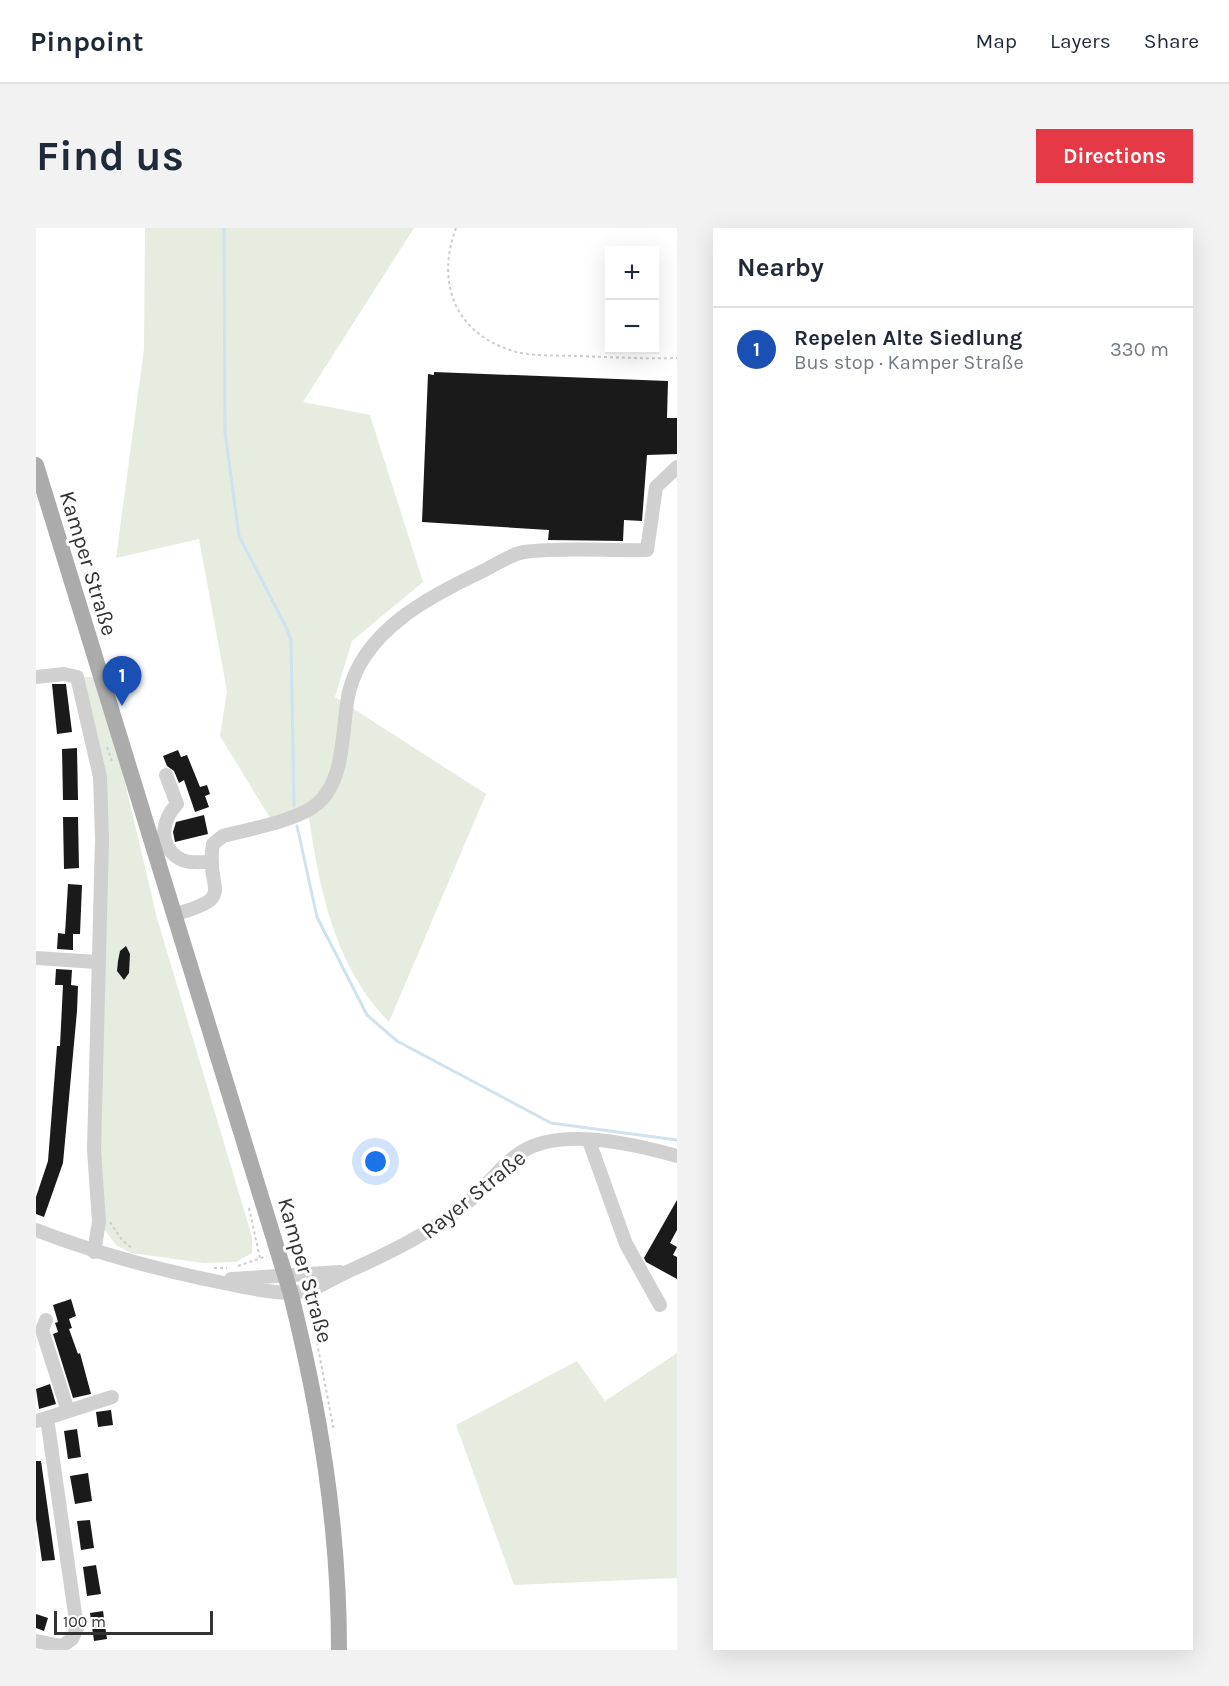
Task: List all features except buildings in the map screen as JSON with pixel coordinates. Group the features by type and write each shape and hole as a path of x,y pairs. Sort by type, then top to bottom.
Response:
{"main road":[{"name":"Kamper Straße","path":"36,465 288,1283 322,1431 339,1586 339,1650"}],"street":[{"path":"175,914 203,907 212,898 216,890 209,862 213,844 223,836 300,813 316,804 326,794 339,758 354,675 371,648 393,626 441,592 522,552 647,550 656,487 677,467"},
{"path":"36,677 64,674 77,677 100,777 102,839 97,962 94,1150 99,1222 94,1252"},
{"path":"166,775 177,804 164,822 163,832 169,848 177,858 192,863 209,862"},
{"path":"36,958 97,962"},
{"path":"589,1141 626,1244 660,1305"},
{"name":"Rayer Straße","path":"288,1283 309,1290 397,1250 448,1219 517,1155 543,1144 589,1141 631,1145 677,1156"},
{"path":"36,1230 94,1252 157,1270 211,1274 255,1289 288,1283"},
{"name":"Rayer Straße","path":"288,1283 305,1274 345,1272"},
{"path":"41,1326 68,1411"},
{"path":"36,1641 62,1646 72,1639 77,1628 42,1419 112,1397"}],"path":[{"path":"456,228 448,251 447,278 453,301 469,324 490,342 529,354 677,358"},
{"path":"99,1222 113,1223 123,1240 133,1249"},
{"path":"211,1274 290,1250 297,1252 305,1274"}],"shaded area":[{"path":"145,228 414,228 303,402 370,415 423,582 352,641 335,697 486,794 389,1022 355,977 343,953 325,901 309,818 275,826 220,736 227,691 199,539 116,558 144,349"},
{"path":"77,677 100,677 157,918 252,1237 252,1253 236,1262 204,1263 131,1253 116,1245 99,1222 100,777"},
{"path":"677,1353 677,1578 514,1585 456,1425 577,1361 605,1401"}],"waterway":[{"path":"224,228 225,432 239,536 291,641 294,806"},
{"path":"297,826 317,917 367,1015 397,1041 551,1123 677,1140"}],"place":[{"name":"Repelen Alte Siedlung","path":"122,706"}]}
